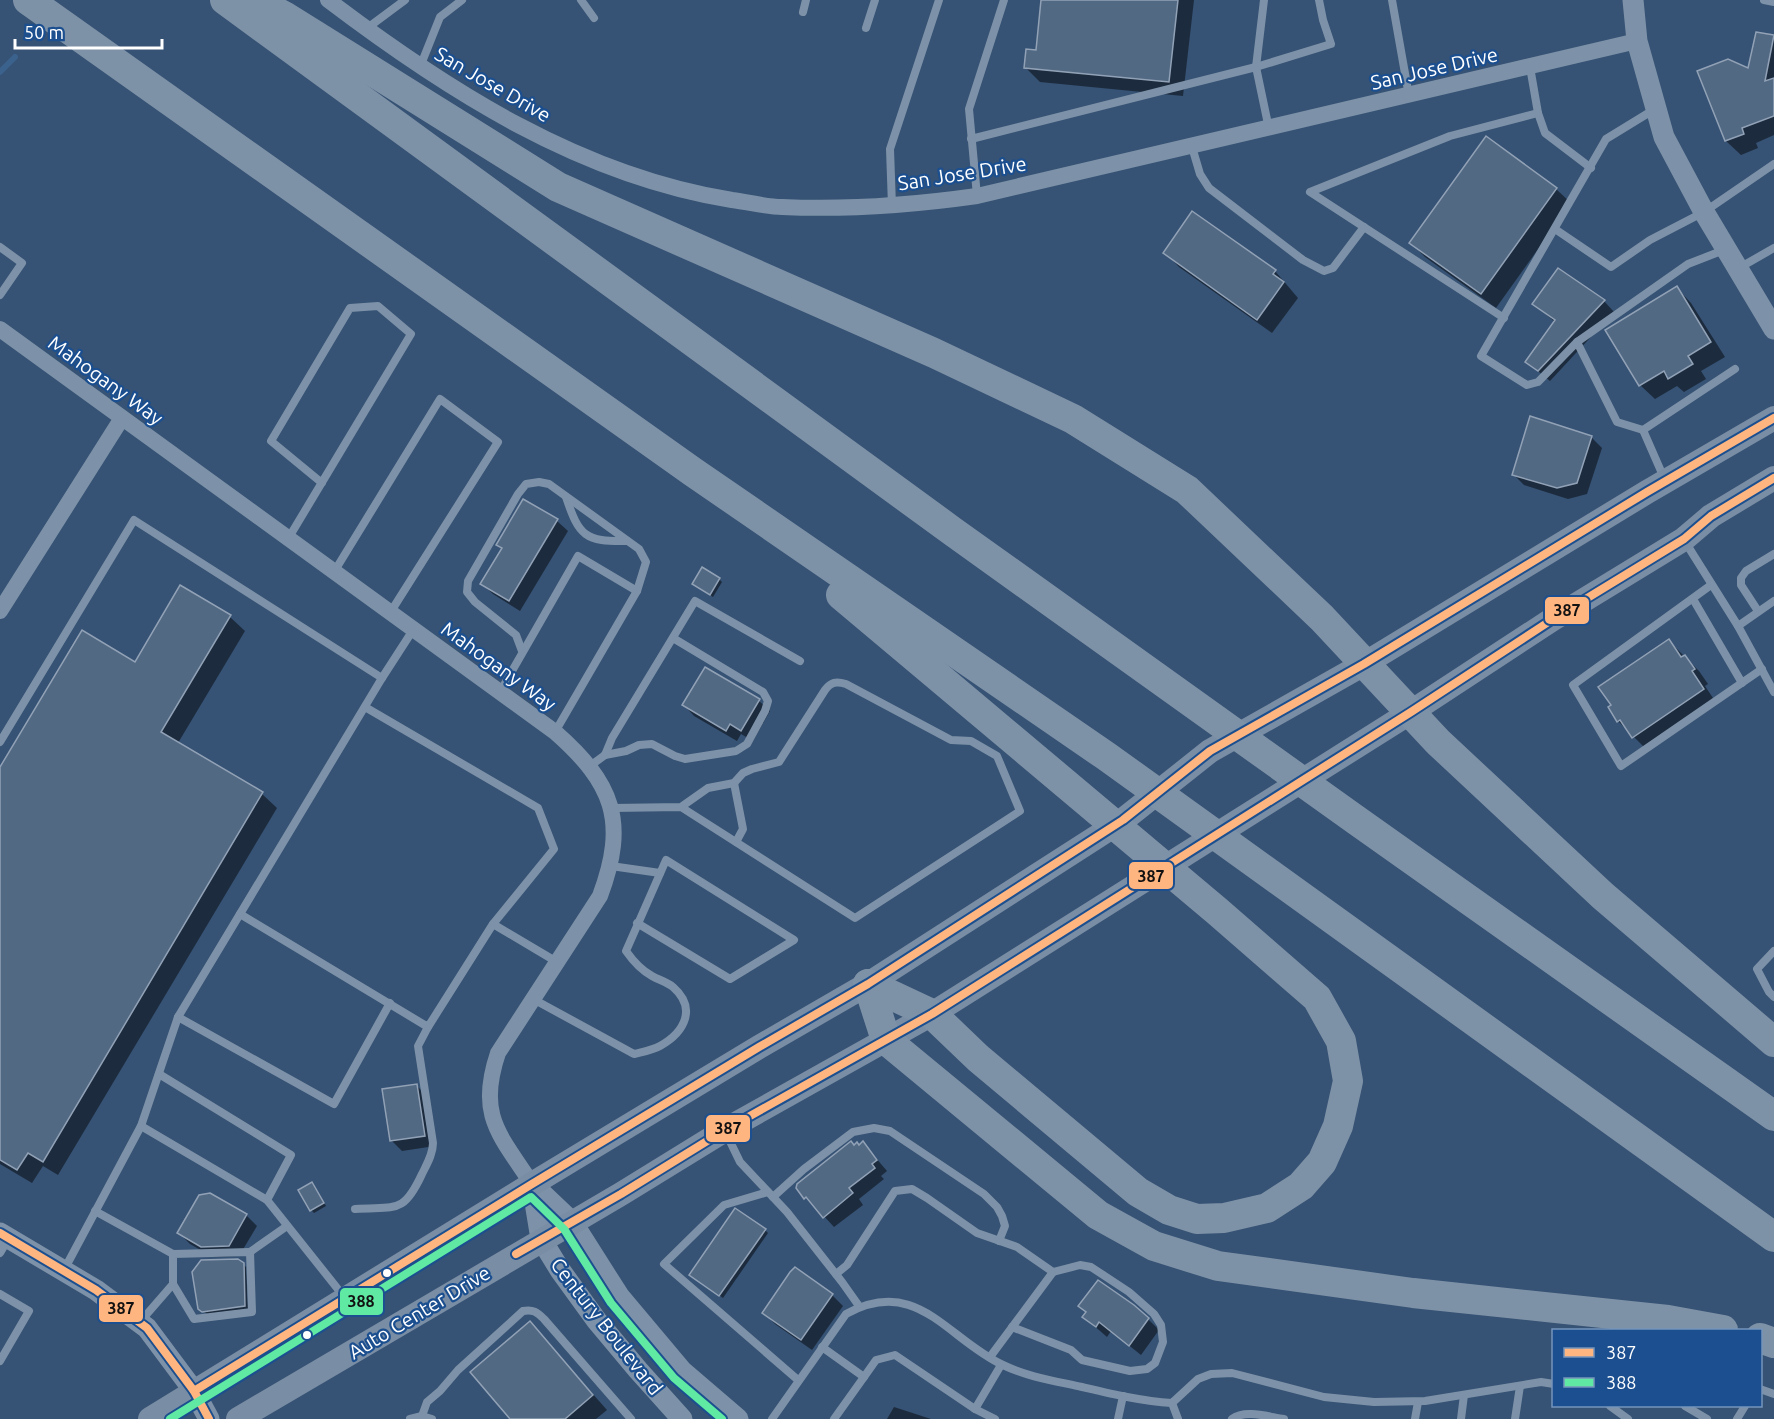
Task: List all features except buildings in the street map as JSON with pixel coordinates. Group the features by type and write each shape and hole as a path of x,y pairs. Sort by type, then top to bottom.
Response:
{"highway":[{"path":"28,0 693,472 1106,756 1774,1237"},
{"path":"225,0 952,531 1774,1116"},
{"path":"253,0 284,16 558,187 934,353 1073,418 1187,490 1322,618 1438,742 1603,896 1774,1042"},
{"path":"693,472 1217,911 1317,998 1341,1041 1348,1081 1338,1126 1322,1162 1301,1186 1267,1208 1224,1218 1197,1219 1169,1210 1138,1192 978,1058 932,1014 868,984"},
{"path":"868,984 886,1040 1098,1215 1154,1246 1218,1266 1413,1293 1668,1320 1718,1329"}],"main road":[{"path":"150,1419 532,1184 868,984 1123,820 1210,751 1364,664 1774,418"},
{"name":"Auto Center Drive","path":"238,1419 725,1130 932,1014 1411,712 1553,619 1684,539 1711,516 1774,478"}],"street":[{"name":"San Jose Drive","path":"328,0 420,67 490,110 560,146 630,175 704,195 780,207 892,206 977,196 1637,41"},
{"path":"1633,0 1637,41 1664,137 1704,212 1773,324"},
{"name":"Mahogany Way","path":"0,329 555,732 579,753 597,775 612,808 614,840 611,866 600,896 498,1053 490,1075 489,1105 496,1129 532,1184"},
{"path":"0,610 122,418"},
{"name":"Century Boulevard","path":"532,1184 572,1222 626,1305 682,1371 738,1419"},
{"name":"Century Boulevard","path":"532,1184 541,1239 560,1270 597,1321 682,1419"},
{"path":"3,1241 96,1290 147,1328 194,1391 209,1419"}],"lane":[{"path":"366,29 405,0"},
{"path":"420,67 440,16 462,0"},
{"path":"581,0 594,18"},
{"path":"803,12 806,0"},
{"path":"866,28 875,0"},
{"path":"892,206 890,149 939,0"},
{"path":"977,196 969,109 1004,0"},
{"path":"1264,0 1256,67 1269,129"},
{"path":"971,139 1256,67 1331,44 1319,0"},
{"path":"1392,0 1409,96"},
{"path":"1764,0 1774,2"},
{"path":"1530,67 1538,113 1545,133 1591,168"},
{"path":"1655,108 1606,139 1481,356 1527,385 1538,382 1577,342 1688,264 1727,249"},
{"path":"1504,318 1310,192 1450,136 1538,113"},
{"path":"1192,147 1200,174 1209,188 1303,260 1324,271 1334,268 1364,227"},
{"path":"1555,229 1611,267 1650,240 1704,212 1774,164"},
{"path":"0,247 22,263 0,295"},
{"path":"1739,268 1774,248"},
{"path":"288,539 322,483 411,334 378,306 350,308 271,441 322,483"},
{"path":"1577,342 1617,422 1642,430 1666,481"},
{"path":"1642,430 1735,369"},
{"path":"334,572 440,399 498,442 390,613"},
{"path":"522,651 516,636 475,602 467,592 468,581 518,494 526,484 539,482 549,484 615,530 639,549 646,562 637,591 555,732"},
{"path":"566,497 575,523 586,535 603,542 627,541"},
{"path":"0,742 134,520 382,678"},
{"path":"1684,539 1762,669 1771,680 1774,692"},
{"path":"1758,611 1741,585 1741,578 1746,571 1774,554"},
{"path":"500,692 578,556 637,591"},
{"path":"1711,585 1572,685 1621,766 1762,669"},
{"path":"1692,599 1742,683"},
{"path":"590,766 605,754 612,738 695,601 800,661"},
{"path":"1737,626 1774,601"},
{"path":"63,1271 141,1126 178,1017 413,630"},
{"path":"605,754 626,752 639,744 652,744 685,759 736,751 747,744 768,702 764,692 674,638"},
{"path":"612,808 681,807 855,918 1020,811 997,756 971,741 951,740 846,684 837,682 830,684 825,690 779,762 752,769 734,783 708,788 681,807"},
{"path":"355,1209 388,1208 401,1205 410,1198 414,1191 431,1155 433,1143 418,1046 493,924 554,849 538,808 365,707"},
{"path":"734,783 743,829 736,842"},
{"path":"533,999 634,1054 660,1046 679,1031 687,1015 685,1001 672,986 650,975 636,964 626,951 637,923 666,860 794,940 729,979 637,923"},
{"path":"611,866 660,873"},
{"path":"240,914 429,1027"},
{"path":"493,924 557,962"},
{"path":"1774,951 1757,969 1774,997"},
{"path":"178,1017 334,1104 390,1003"},
{"path":"159,1074 291,1155 267,1200"},
{"path":"141,1126 267,1200 345,1298"},
{"path":"798,1380 664,1264 724,1205 770,1194 853,1132 862,1129 882,1129 904,1139 990,1200 1002,1216 1005,1226 999,1241"},
{"path":"725,1130 740,1162 787,1212 859,1306"},
{"path":"836,1274 848,1265 895,1191 912,1189 976,1233 1017,1247 1053,1272"},
{"path":"95,1211 173,1254 250,1252 287,1226"},
{"path":"173,1254 173,1284 194,1319 252,1312 250,1252"},
{"path":"990,1357 1012,1327 1053,1272 1080,1265 1091,1267 1129,1292 1154,1314 1161,1325 1164,1342 1155,1363 1147,1369 1130,1371 1082,1360 1071,1350 1012,1327"},
{"path":"140,1322 173,1284"},
{"path":"0,1294 29,1311 0,1361"},
{"path":"772,1419 846,1314 859,1306 897,1301 926,1311 1001,1365 1029,1376 1149,1402 1172,1403 1198,1379 1210,1374 1232,1373 1324,1397 1374,1402 1418,1402 1541,1382 1552,1384"},
{"path":"422,1416 427,1402 458,1370 523,1311 530,1310 544,1318 631,1419"},
{"path":"822,1347 864,1377"},
{"path":"834,1419 876,1360 895,1355 975,1409 995,1419"},
{"path":"975,1409 1001,1365"},
{"path":"1515,1419 1520,1386"},
{"path":"1461,1419 1464,1395"},
{"path":"1118,1419 1123,1396"},
{"path":"1415,1419 1418,1402"},
{"path":"1172,1403 1178,1419"},
{"path":"1611,1407 1628,1419"},
{"path":"1687,1407 1707,1419"},
{"path":"1232,1419 1244,1414 1284,1419"},
{"path":"411,1419 422,1416 432,1419"}],"waterway":[{"path":"0,72 15,57"}],"transit line":[{"name":"387","path":"194,1391 532,1184 868,984 1123,820 1210,751 1364,664 1647,492 1774,418"},
{"name":"387","path":"516,1254 621,1194 725,1130 932,1014 1411,712 1553,619 1684,539 1711,516 1774,478"},
{"name":"388","path":"170,1419 531,1197 564,1229 611,1303 674,1378 722,1419"},
{"name":"387","path":"0,1233 96,1290 147,1328 194,1391 209,1419"}]}
